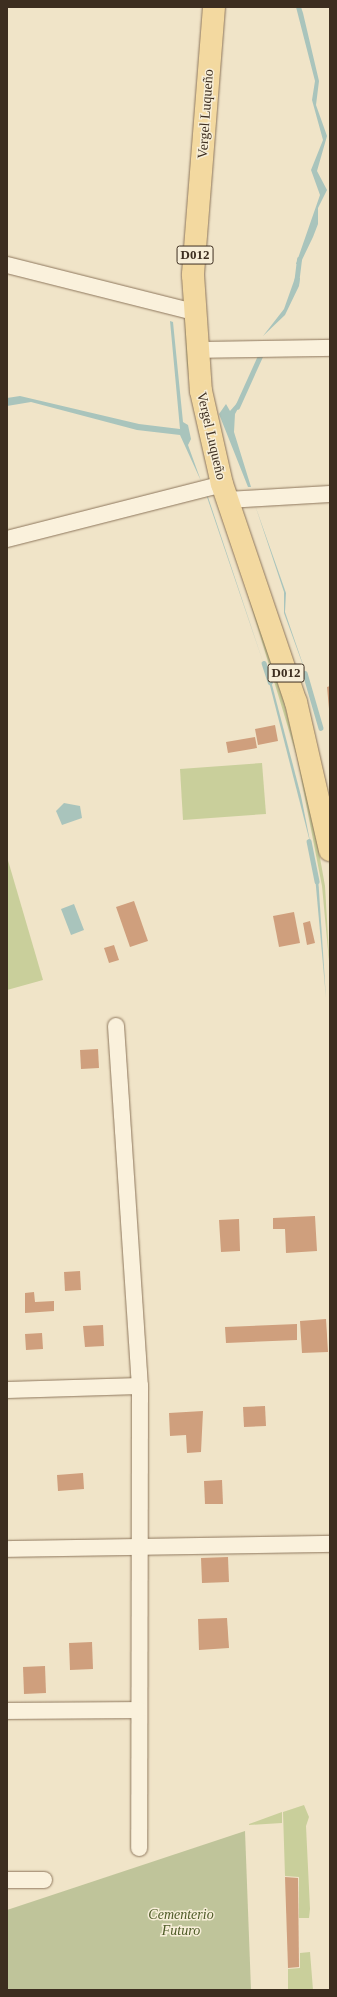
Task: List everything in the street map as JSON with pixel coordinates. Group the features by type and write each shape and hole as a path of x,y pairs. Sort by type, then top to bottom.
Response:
{"main road":[{"name":"Vergel Luqueño","path":"214,7 196,239 194,312 196,350 208,432 225,492 296,702 330,850"}],"street":[{"path":"7,265 194,312"},
{"path":"196,350 330,348"},
{"path":"7,539 225,492 330,494"},
{"path":"116,1026 140,1386 139,1848"},
{"path":"7,1390 140,1386"},
{"path":"7,1549 330,1544"},
{"path":"7,1711 139,1710"},
{"path":"7,1880 44,1880"}],"green space":[{"path":"183,291 314,824 325,886 330,972 322,886 297,757 201,441 187,365"},
{"path":"262,763 266,814 183,820 180,769"},
{"path":"7,857 43,980 7,990"},
{"path":"304,1805 309,1817 306,1826 310,1909 309,1918 299,1918 299,1877 285,1876 283,1812"},
{"path":"282,1812 282,1823 249,1825 249,1824"},
{"name":"Cementerio Futuro","path":"245,1831 251,1990 7,1990 7,1910"},
{"path":"310,1952 313,1990 288,1990 288,1969 300,1968 300,1953"}],"water":[{"path":"296,7 301,7 303,13 319,81 316,105 327,136 317,171 327,190 318,208 318,224 300,264 296,264 320,195 311,170 323,140 312,100 315,81"},
{"path":"295,278 300,278 299,286 285,315 263,336 284,309"},
{"path":"170,321 173,322 183,422 188,425 191,439 188,445 201,481 180,435 137,430 31,402 7,406 7,398 20,396 139,424 180,429"},
{"path":"238,402 241,403 235,414 234,432 251,487 248,487 219,414 226,404 230,411"},
{"path":"206,494 207,494 265,668"},
{"path":"255,505 286,593 285,612 308,679 284,613 284,592"},
{"path":"270,677 301,796 311,846 268,678"},
{"path":"64,803 80,806 82,818 62,825 56,811"},
{"path":"315,876 318,876 326,998"},
{"path":"74,904 84,930 71,935 61,909"}],"building":[{"path":"330,686 330,709 329,709 327,687"},
{"path":"275,725 278,741 258,745 255,729"},
{"path":"255,737 257,748 228,753 226,742"},
{"path":"134,901 148,941 130,947 116,907"},
{"path":"294,912 300,943 279,947 273,916"},
{"path":"310,921 315,943 307,945 303,923"},
{"path":"114,945 119,960 109,963 104,948"},
{"path":"98,1049 99,1068 81,1069 80,1050"},
{"path":"315,1216 317,1251 286,1253 285,1229 273,1229 273,1218"},
{"path":"239,1219 240,1251 221,1252 219,1220"},
{"path":"80,1271 81,1290 65,1291 64,1272"},
{"path":"34,1292 35,1302 54,1301 54,1311 25,1313 25,1293"},
{"path":"326,1319 328,1352 302,1353 300,1321"},
{"path":"297,1324 297,1340 226,1343 225,1327"},
{"path":"103,1325 104,1346 85,1347 83,1326"},
{"path":"42,1333 43,1349 26,1350 25,1334"},
{"path":"265,1406 266,1426 244,1427 243,1407"},
{"path":"203,1411 201,1452 187,1453 186,1435 170,1436 169,1413"},
{"path":"83,1473 84,1489 58,1491 57,1475"},
{"path":"222,1480 223,1504 205,1504 204,1481"},
{"path":"228,1557 229,1582 202,1583 201,1558"},
{"path":"227,1618 229,1648 199,1650 198,1619"},
{"path":"92,1642 93,1669 70,1670 69,1643"},
{"path":"45,1666 46,1693 24,1694 23,1667"},
{"path":"285,1877 298,1878 299,1967 288,1968"}],"waterway":[{"path":"296,284 299,259"},
{"path":"237,407 260,356"},
{"path":"264,663 270,682"},
{"path":"305,673 321,728"},
{"path":"309,841 317,881"}]}
